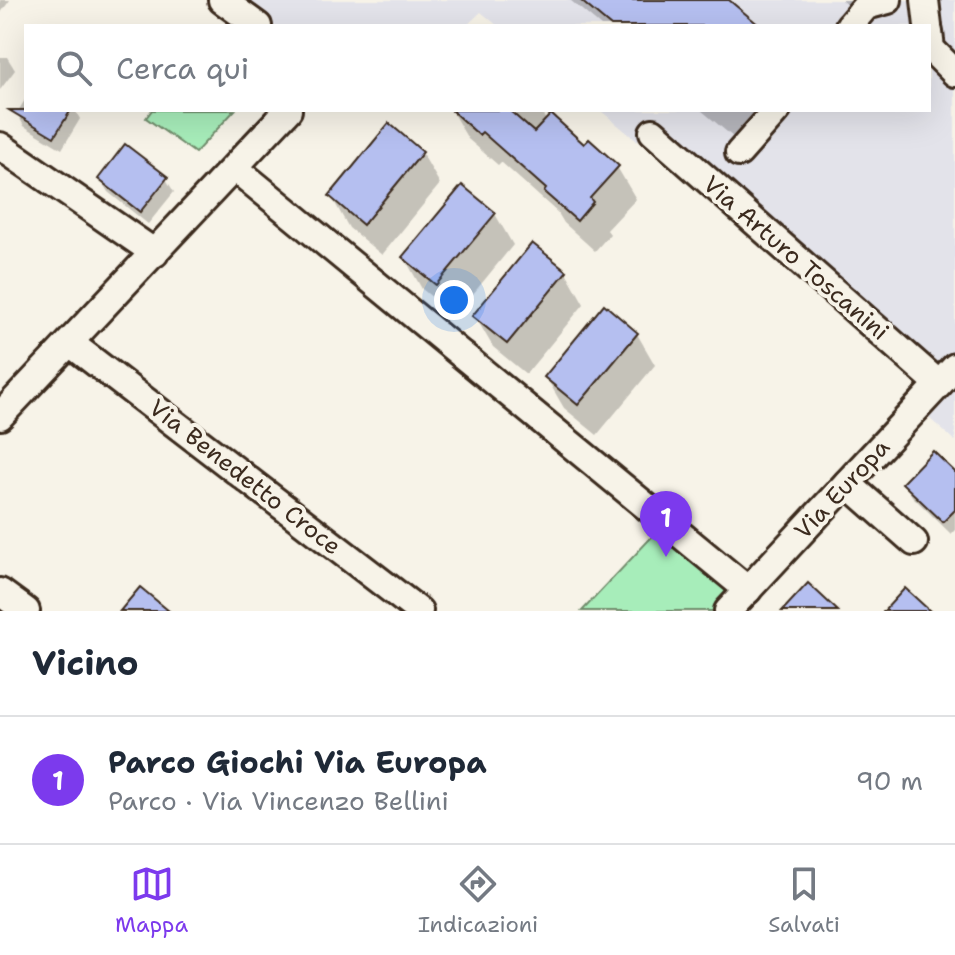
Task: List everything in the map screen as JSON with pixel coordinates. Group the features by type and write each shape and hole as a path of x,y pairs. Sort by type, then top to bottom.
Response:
{"street":[{"path":"222,0 255,24"},
{"path":"851,24 866,6 888,0"},
{"path":"925,0 928,24"},
{"path":"931,49 955,73"},
{"path":"0,416 236,169 286,112"},
{"path":"739,153 775,112"},
{"name":"Via Arturo Toscanini","path":"653,132 947,375"},
{"path":"0,146 155,253"},
{"path":"236,169 748,590"},
{"name":"Via Benedetto Croce","path":"70,343 419,611"},
{"name":"Via Europa","path":"728,611 947,375"},
{"path":"847,483 914,542"},
{"path":"0,592 26,611"}],"shaded area":[{"path":"236,0 955,0 955,358 941,373 655,119 637,141 602,112 931,112 931,24 496,24 481,12 468,24 270,24"},
{"path":"955,390 955,441 929,418"}],"green space":[{"path":"150,112 233,112 195,153 146,118"},
{"path":"662,526 737,588 716,611 582,611"}],"building":[{"path":"580,0 729,0 758,24 609,24"},
{"path":"9,110 70,112 54,137"},
{"path":"453,112 511,112 534,132 551,114 584,144 589,139 619,166 590,198 593,202 577,221 482,132 479,135"},
{"path":"389,123 423,152 363,225 329,196"},
{"path":"125,144 168,177 140,212 98,179"},
{"path":"462,185 496,213 436,285 402,257"},
{"path":"532,243 567,271 507,344 472,316"},
{"path":"604,304 638,333 578,405 544,377"},
{"path":"933,451 955,472 955,510 943,522 902,483"},
{"path":"808,583 838,611 782,611"},
{"path":"140,587 169,611 120,611"},
{"path":"905,588 930,611 884,611"}],"place":[{"name":"Parco Giochi Via Europa","path":"666,557"}]}
